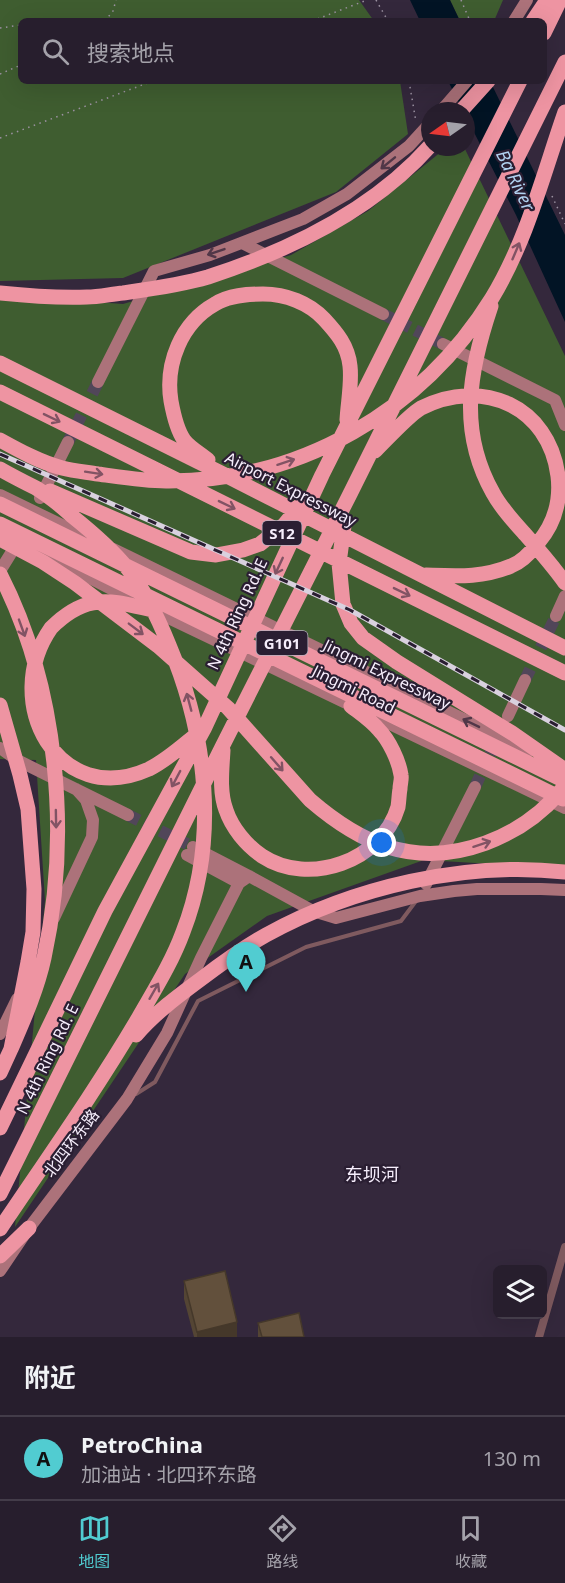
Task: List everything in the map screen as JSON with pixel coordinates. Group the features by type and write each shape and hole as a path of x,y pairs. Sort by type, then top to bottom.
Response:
{"highway":[{"path":"535,18 547,0"},
{"path":"547,27 560,0"},
{"name":"N 4th Ring Rd. E","path":"0,1194 565,62"},
{"path":"469,102 485,84"},
{"name":"N 4th Ring Rd. E","path":"0,1128 105,911 204,729 322,475 518,84"},
{"path":"0,440 33,458 62,468 165,481 201,480 241,474 283,463 334,443 367,425 402,400 449,355 499,286 526,225 565,112"},
{"path":"0,293 88,297 164,287 207,277 305,238 368,201 395,180 421,155"},
{"path":"499,286 486,322 471,389 470,420 475,450 493,494 565,583"},
{"path":"229,477 184,440 173,413 169,388 171,364 183,334 196,317 216,303 248,294 268,294 286,296 320,314 344,343 350,365 346,429"},
{"name":"Airport Expressway","path":"0,363 565,648"},
{"name":"S12","path":"0,392 565,673"},
{"path":"366,460 418,410 438,401 460,396 500,400 519,410 537,425 549,444 556,464 560,487 558,506 552,524 530,553 514,566 487,574 465,576 421,574"},
{"path":"0,469 191,552 216,555 260,544 284,525 322,475"},
{"path":"0,469 38,489 106,544 128,570 150,603 177,664 195,725 204,783 205,816 193,904 166,969 114,1060 0,1229"},
{"path":"349,496 339,563 343,604 351,623 363,638 379,650 512,733 564,772"},
{"name":"Jingmi Expressway","path":"0,504 564,772"},
{"name":"G101","path":"0,524 565,800"},
{"path":"0,539 43,562 75,583 158,645 228,708 310,800 324,812 360,835 388,847 411,852 456,851 478,846 495,840 528,822 541,812 565,786"},
{"path":"0,573 24,632 45,704 53,749 57,826 54,886 44,959 27,1012 0,1073"},
{"path":"152,610 114,602 93,603 60,619 43,636 32,653 28,666 23,688 24,710 32,730 47,752 66,767 104,777 129,776 149,769 166,759 204,729"},
{"path":"0,705 28,809 34,889 33,932 11,1049"},
{"path":"223,745 222,782 225,807 234,827 248,844 262,856 287,866 313,869 354,860 374,846 388,828 398,807 401,776 394,753 380,730 351,706"},
{"path":"114,1060 143,1026 171,1001 234,954 265,936 331,905 418,880 452,874 486,870 565,872"},
{"path":"0,1256 29,1228"}],"street":[{"path":"516,18 527,0"},
{"path":"449,102 464,84"},
{"path":"98,382 154,271 210,255 303,219 347,194 409,146 419,135"},
{"path":"242,243 383,314"},
{"path":"443,344 560,398 565,425"},
{"path":"40,498 68,442"},
{"name":"Jingmi Road","path":"0,495 564,772"},
{"name":"Jingmi Road","path":"0,533 152,610 565,808"},
{"path":"0,573 13,550"},
{"path":"556,616 565,596"},
{"path":"508,716 525,680"},
{"path":"0,748 17,760 76,789 127,818 108,812 93,820"},
{"path":"420,896 475,787"},
{"path":"0,1034 92,837 93,820 86,800 76,789"},
{"path":"190,851 313,911 336,918 420,896 477,889 565,890"},
{"name":"北四环东路","path":"0,1271 29,1228 127,1099 166,1033 201,958 244,879"},
{"path":"538,1337 565,1247"}],"lane":[{"path":"127,1099 154,1082 198,1001 306,947 401,921 420,896"}],"path":[{"path":"107,18 113,11 116,0"},
{"path":"320,18 368,0"},
{"path":"376,0 386,18"},
{"path":"461,0 469,18"},
{"path":"0,28 18,25"},
{"path":"0,74 18,66"},
{"path":"0,138 145,84"},
{"path":"410,84 419,135"}],"green space":[{"path":"0,0 359,0 372,18 18,18 18,84 400,84 408,134 336,192 123,278 0,281"},
{"path":"450,0 503,0 495,18 459,18"},
{"path":"436,156 468,156 565,356 565,868 424,860 267,916 185,974 15,1227 45,901 36,760 0,759 0,295 123,304 291,255 368,211"}],"water":[{"path":"410,0 450,0 459,18 419,18"},
{"name":"Ba River","path":"450,84 491,84 565,235 565,322 516,215 475,134 475,102 459,102"}],"building":[{"path":"225,1271 237,1322 197,1332 184,1281"},
{"path":"299,1313 304,1337 262,1337 258,1323"}],"tunnel":[{"path":"383,314 443,344"},
{"path":"68,442 98,382"},
{"path":"525,680 556,616"},
{"path":"475,787 497,739"},
{"path":"128,815 193,847"}],"railway":[{"path":"0,454 350,610 565,730"}],"place":[{"name":"PetroChina","path":"246,992"}],"district":[{"name":"东坝河","path":"372,1174"}]}
